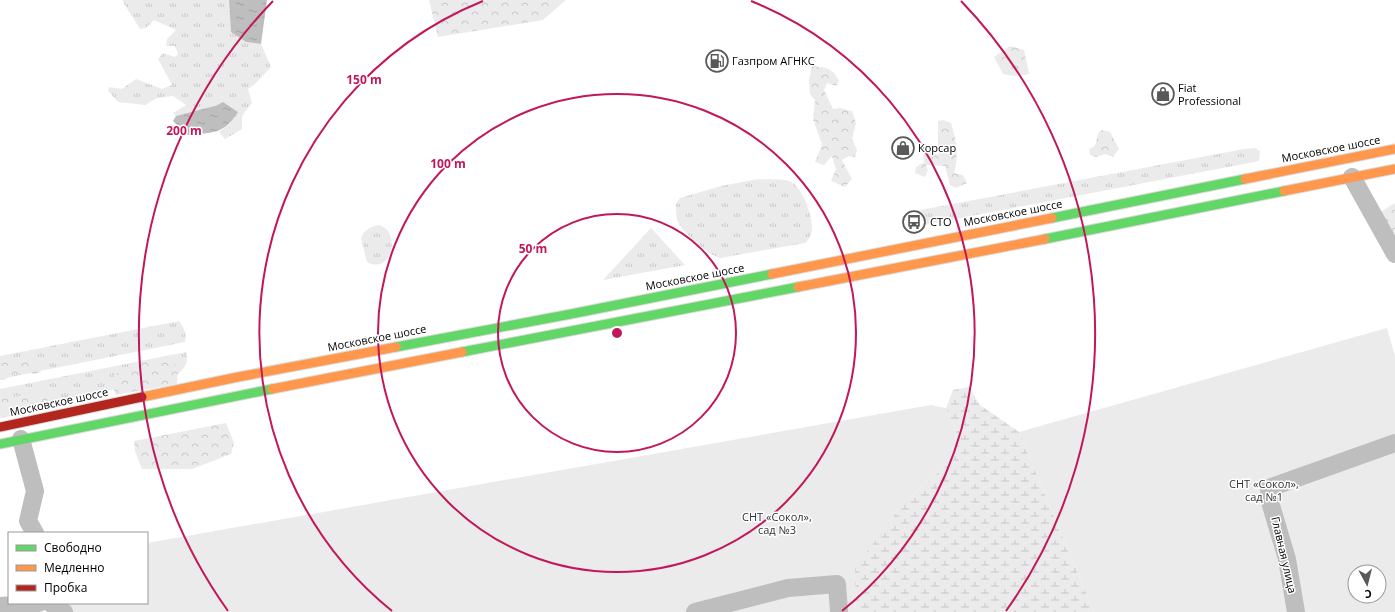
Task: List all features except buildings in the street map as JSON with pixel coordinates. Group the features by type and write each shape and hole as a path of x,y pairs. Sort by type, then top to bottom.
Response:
{"main road":[{"name":"Московское шоссе","path":"0,426 238,377 594,309 1395,149"},
{"path":"0,444 242,395 1395,169"},
{"path":"238,377 242,395"}],"street":[{"path":"1352,177 1395,254"},
{"path":"21,439 35,491 28,521 34,532"},
{"name":"Главная улица","path":"1296,612 1287,559 1270,502 1268,488 1395,443"},
{"path":"696,612 788,588 837,584 839,612"},
{"path":"0,606 26,604"},
{"path":"52,604 64,612"}],"green space":[{"path":"123,0 229,0 231,32 246,42 261,44 271,67 255,84 248,89 252,103 242,116 242,129 225,139 219,132 231,123 218,105 176,116 173,113 186,105 173,96 157,98 145,105 118,102 108,91 109,87 122,89 136,79 162,89 172,85 158,59 163,53 175,57 178,54 175,46 166,46 167,39 176,30 154,20 146,28 140,29"},
{"path":"429,0 566,0 543,20 438,37"},
{"path":"1010,46 1024,50 1029,74 1014,76 1003,74 994,57"},
{"path":"812,66 825,68 834,73 839,81 836,86 827,83 824,90 833,109 840,108 852,111 856,123 852,139 857,150 855,157 849,156 842,160 852,179 845,187 831,181 836,169 832,156 824,165 815,162 822,144 813,119 815,100 810,94 809,80"},
{"path":"943,120 951,123 955,136 957,154 954,173 963,175 967,183 956,188 950,185 945,166 926,165 928,170 925,177 915,173 916,167 924,162 923,155 928,150 938,155 938,121"},
{"path":"1101,130 1110,132 1119,149 1113,157 1105,154 1096,157 1090,155 1089,149 1095,146 1098,134"},
{"path":"1255,148 1260,151 1259,161 908,228 902,227 902,217 910,212"},
{"path":"758,179 785,180 794,184 798,188 808,208 812,222 811,234 805,243 720,258 696,242 684,231 677,220 676,204 680,198 721,186"},
{"path":"1395,203 1395,246 1377,214"},
{"path":"380,225 388,231 392,244 389,256 385,261 380,264 374,264 367,262 361,238 364,232 369,228"},
{"path":"651,228 685,265 603,280"},
{"path":"179,321 185,331 185,342 0,379 0,356"},
{"name":"СНТ «Сокол», сад №1","path":"1387,328 1395,356 1395,612 1094,612 1019,432"},
{"path":"186,352 186,364 173,378 0,411 0,389"},
{"path":"168,357 178,368 177,384 116,395 111,383 115,374 135,363"},
{"path":"34,358 41,372 35,374 20,371 4,380 0,380 0,361"},
{"path":"969,387 980,405 1019,432 1094,612 856,612 854,568 905,501 954,459 956,429 946,408 953,390"},
{"path":"45,392 50,409 0,418 0,399"},
{"name":"СНТ «Сокол», сад №3","path":"931,405 946,408 956,429 954,459 905,501 855,568 856,612 57,612 61,604 148,604 148,543"},
{"path":"226,423 234,443 231,454 192,469 142,469 135,451 134,441"}],"water":[{"path":"229,0 267,0 261,44 246,42 231,32"},
{"path":"223,102 238,112 228,125 217,131 188,135 173,121 176,116 218,105"}],"traffic: fast":[{"path":"1052,218 1245,179"},
{"path":"1045,239 1284,191"},
{"path":"396,347 772,274"},
{"path":"462,352 798,287"},
{"path":"0,444 272,389"}],"traffic: slow":[{"path":"1245,179 1395,149"},
{"path":"1284,191 1395,169"},
{"path":"772,274 1052,218"},
{"path":"798,287 1045,239"},
{"path":"142,397 396,347"},
{"path":"272,389 462,352"}],"traffic: jam":[{"path":"0,427 142,397"}],"place":[{"name":"Газпром АГНКС","path":"717,61"},
{"name":"Fiat Professional","path":"1163,94"},
{"name":"Корсар","path":"903,148"},
{"name":"СТО","path":"914,222"}]}
